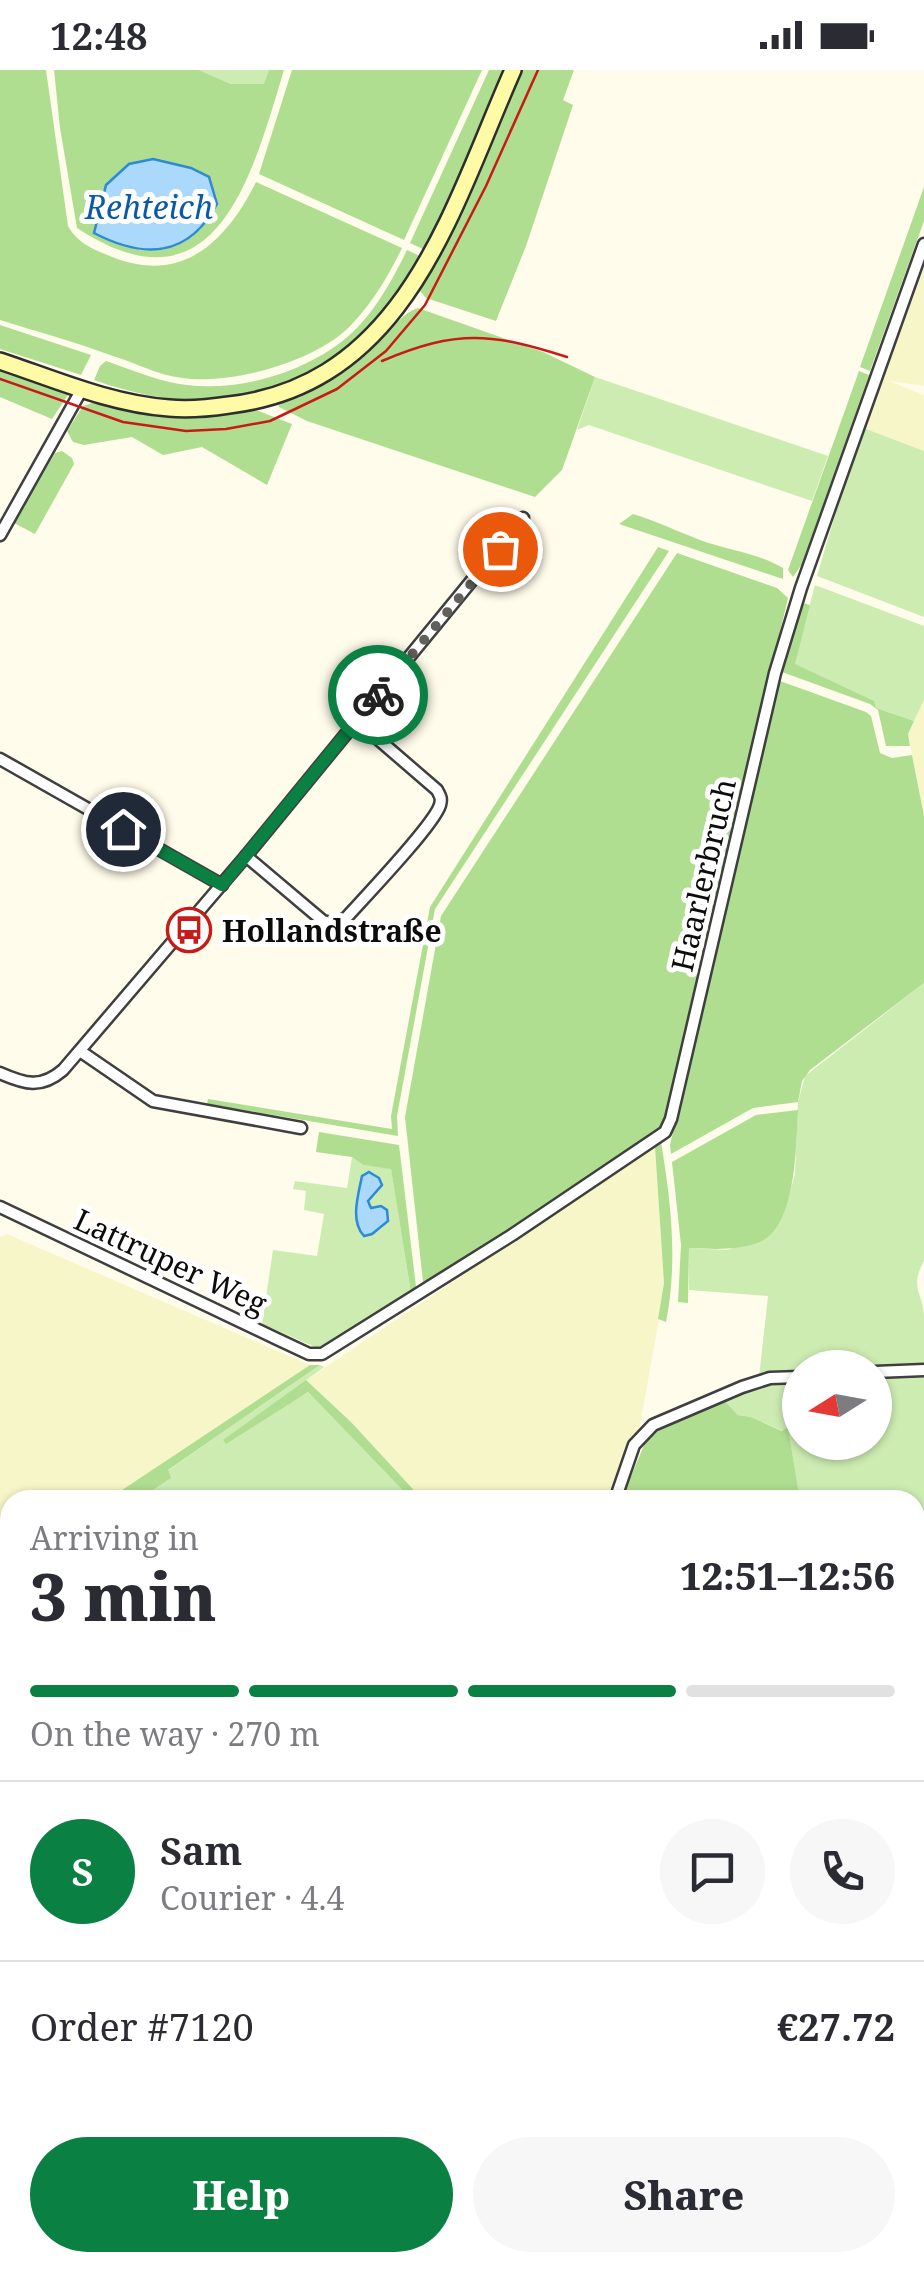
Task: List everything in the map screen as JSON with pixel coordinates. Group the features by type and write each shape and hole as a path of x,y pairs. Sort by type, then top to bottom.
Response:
{"main road":[{"path":"0,360 82,388 168,408 200,409 256,402 320,378 368,343 422,270 513,70"}],"street":[{"name":"Haarlerbruch","path":"322,1354 512,1235 658,1138 669,1126 775,674 801,588 924,244"},
{"path":"0,534 82,388"},
{"path":"0,1073 27,1084 45,1083 64,1070 222,885 523,518"},
{"path":"246,856 323,921 336,924 346,918 408,848 439,808 437,790 357,721"},
{"path":"0,759 222,885"},
{"path":"80,1051 153,1101 301,1128"},
{"name":"Lattruper Weg","path":"0,1208 309,1354 322,1354"},
{"path":"892,1371 924,1370"},
{"path":"618,1490 634,1445 653,1424 742,1386 782,1378"}],"green space":[{"path":"0,70 46,70 68,226 79,240 99,252 131,263 176,263 213,242 229,225 256,182 402,248 374,297 337,338 296,360 248,374 202,379 173,377 0,320"},
{"path":"54,70 199,70 231,84 264,84 269,70 284,70 258,152 221,223 196,246 164,257 125,252 77,228","holes":["153,159 191,168 209,177 172,247 139,250 102,201 106,185"]},
{"path":"199,70 269,70 265,85 231,84"},
{"path":"292,70 482,70 404,240 259,174"},
{"path":"489,70 506,70 427,251 410,243"},
{"path":"520,70 574,70 563,100 573,105 526,246 496,321 426,298 420,291 446,242"},
{"path":"924,187 924,221 870,371 860,367"},
{"path":"407,250 424,258 395,304 331,359 299,378 267,391 201,400 166,398 94,380 106,361 166,381 209,386 255,381 301,366 341,343 357,328 385,291"},
{"path":"924,251 924,386 889,381 924,395 924,451 861,427"},
{"path":"418,308 543,352 595,377 562,470 535,497 307,421 279,407 278,403 352,366 404,316"},
{"path":"0,325 91,355 81,375 0,349"},
{"path":"0,364 58,383 68,395 52,419 0,397"},
{"path":"859,371 869,375 802,564 793,577 788,570"},
{"path":"595,377 828,456 812,501 589,425 577,430"},
{"path":"104,399 176,415 226,415 256,410 292,424 267,485 202,447 163,455 132,437 84,445 73,442 67,431 83,406"},
{"path":"861,427 924,451 924,617 817,576"},
{"path":"62,451 74,464 35,534 14,523 55,453"},
{"path":"633,514 773,563 783,568 783,579 619,524"},
{"path":"658,547 669,551 435,909 397,1116 398,1136 207,1104 208,1099 392,1129 391,1116 430,907"},
{"path":"677,553 777,588 788,598 662,1130 424,1291 405,1117 441,916"},
{"path":"815,585 924,626 924,700 914,721 876,708 873,701 794,664"},
{"path":"799,602 810,605 795,664 874,701 876,708 914,721 908,734 910,746 886,746 878,710 870,704 782,672"},
{"path":"780,681 866,712 871,716 880,753 892,758 912,755 924,816 924,983 810,1070 802,1081 798,1102 753,1108 671,1154 670,1145"},
{"path":"924,700 924,816 908,734"},
{"path":"924,983 924,1261 917,1284 924,1316 924,1366 892,1367 892,1350 782,1350 782,1375 759,1377 768,1296 689,1290 689,1248 727,1250 768,1237 787,1202 795,1174 798,1102 805,1076"},
{"path":"798,1110 792,1182 781,1219 772,1233 751,1245 689,1248 688,1303 678,1302 681,1245 672,1162 756,1115"},
{"path":"319,1132 399,1145 417,1295 412,1299 391,1169 363,1165 352,1157 316,1152"},
{"path":"661,1142 672,1232 666,1322 658,1319 664,1283 655,1147"},
{"path":"655,1147 662,1303 638,1436 615,1490 414,1490 306,1380"},
{"path":"352,1157 363,1165 391,1168 412,1299 322,1350 262,1324 273,1250 317,1256 324,1214 304,1210 306,1191 293,1189 295,1181 347,1188","holes":["362,1176 371,1208 383,1227 372,1234 356,1214"]},
{"path":"7,1234 310,1365 122,1490 0,1490 0,1237"},
{"path":"310,1365 320,1365 168,1470 171,1478 152,1490 122,1490"},
{"path":"320,1365 324,1367 223,1441 308,1392 402,1490 152,1490 170,1478 167,1471"},
{"path":"924,1375 924,1490 798,1490 793,1460 892,1460 892,1376"},
{"path":"306,1380 414,1490 402,1490 308,1392 226,1444 223,1440"},
{"path":"782,1382 782,1431 738,1415 723,1399 749,1387"},
{"path":"723,1399 738,1415 782,1431 782,1460 793,1460 798,1490 625,1490 645,1443 656,1432"}],"water":[{"name":"Rehteich","path":"153,159 191,168 209,177 217,204 205,222 179,244 163,248 130,247 94,233 106,185 129,164"},
{"path":"369,1172 382,1185 368,1201 371,1208 381,1206 387,1210 388,1221 364,1236 357,1223 356,1208 362,1176"}],"railway":[{"path":"0,379 123,422 186,431 270,421 337,389 386,351 425,305 486,186 538,70"},
{"path":"382,361 432,344 474,338 517,343 567,357"}],"way so far":[{"path":"378,695 500,549"}],"place":[{"name":"Hollandstraße","path":"189,930"}],"route":[{"path":"123,829 222,885 378,695"}]}
